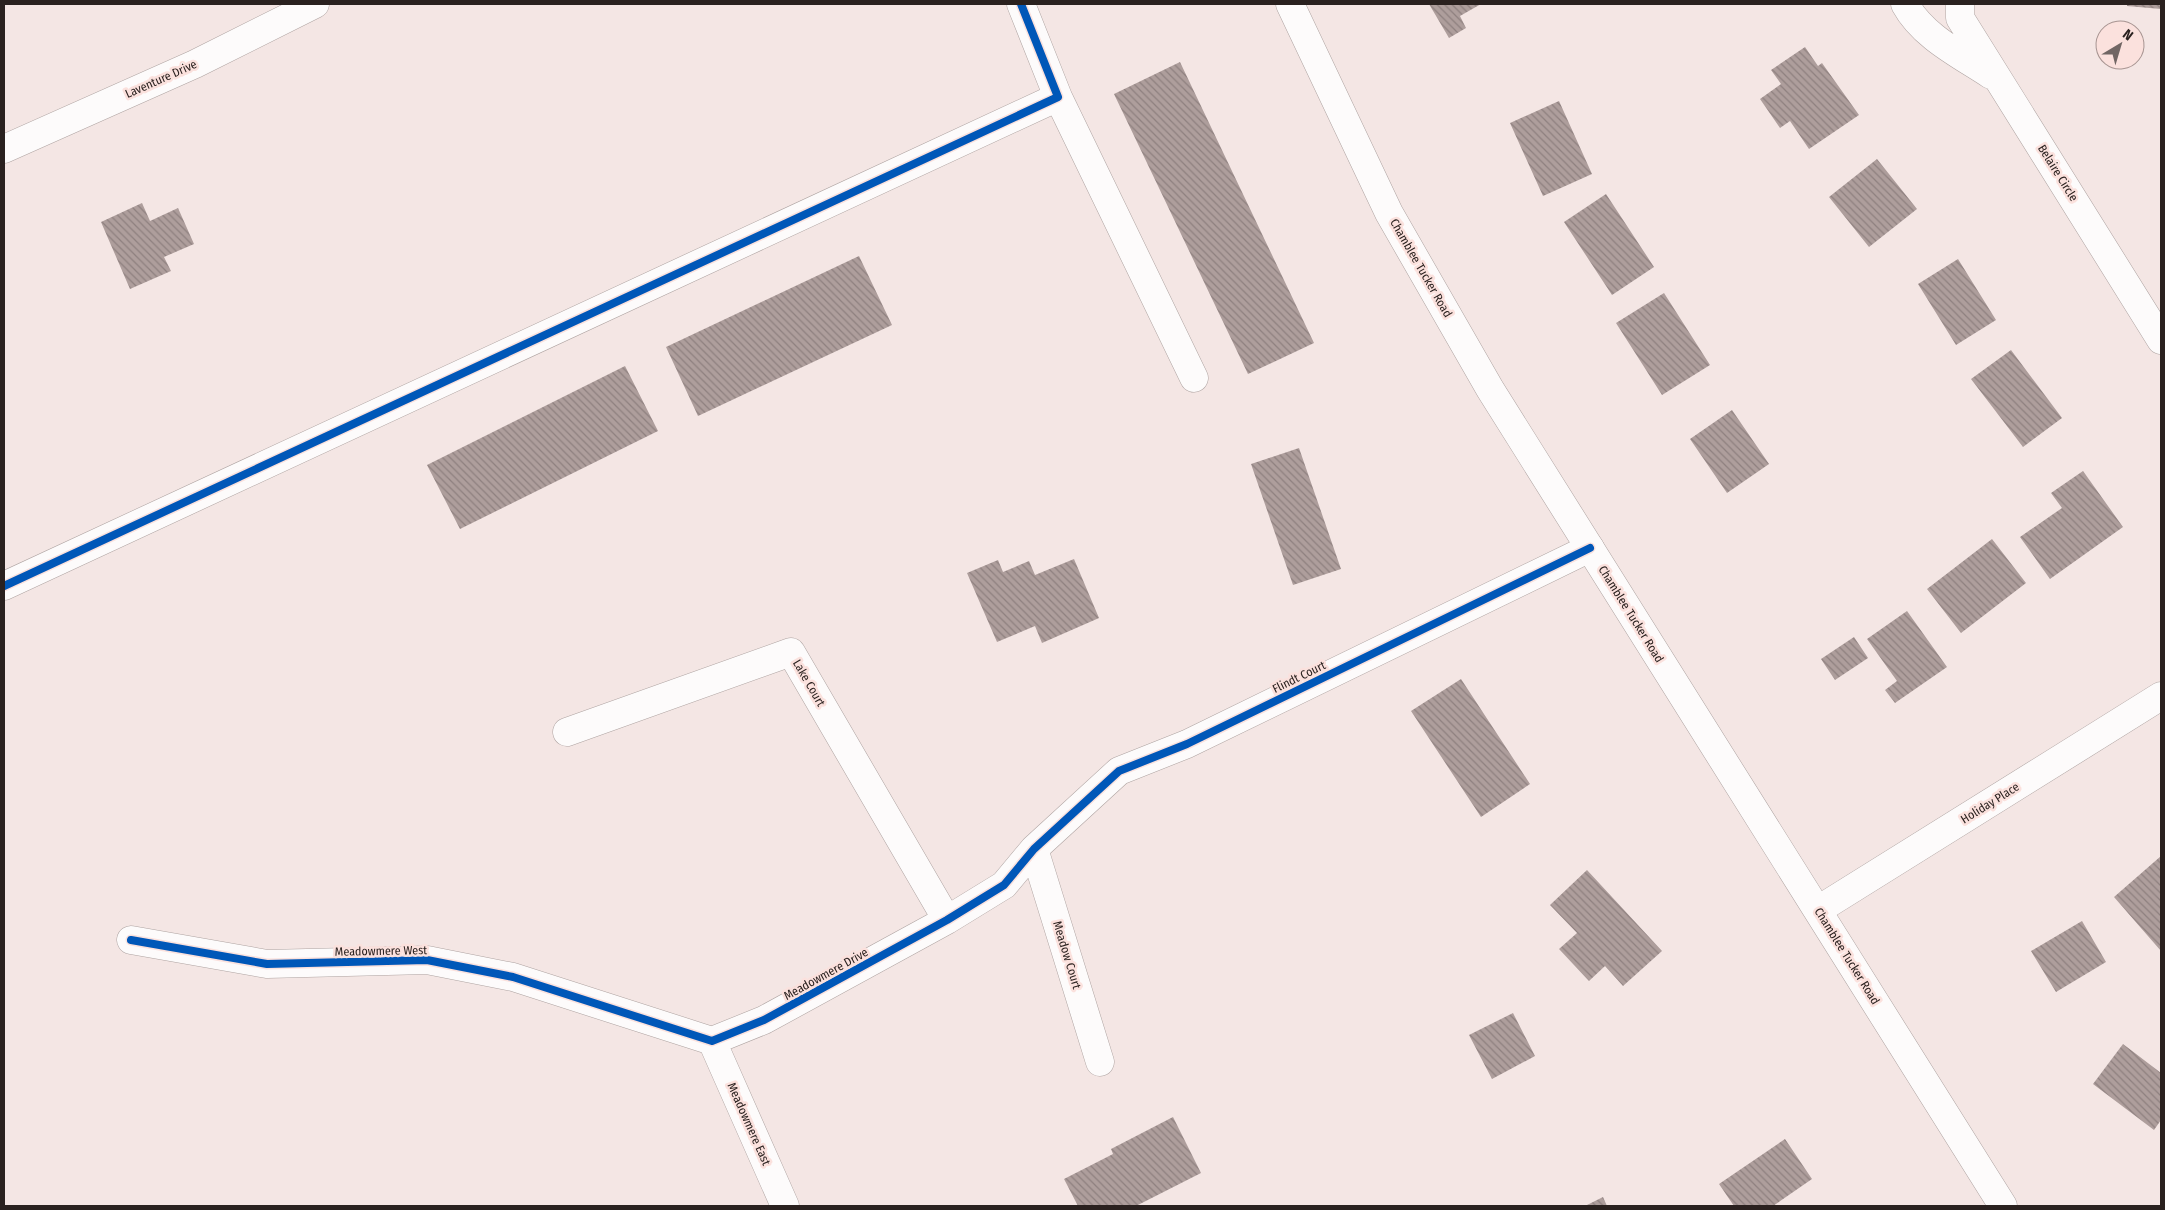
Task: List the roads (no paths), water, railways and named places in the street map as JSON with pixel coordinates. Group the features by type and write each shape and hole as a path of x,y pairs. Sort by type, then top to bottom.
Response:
{"street":[{"name":"Laventure Drive","path":"4,149 195,64 315,4"},
{"path":"1021,4 1058,97 1194,378"},
{"name":"Chamblee Tucker Road","path":"1290,4 1389,213 1490,389 2003,1206"},
{"path":"1905,4 1913,18 1939,41 1999,81"},
{"name":"Belaire Circle","path":"1960,4 1960,18 2161,340"},
{"path":"4,586 1058,97"},
{"name":"Flindt Court","path":"947,920 1004,885 1034,849 1119,771 1187,744 1590,548"},
{"name":"Lake Court","path":"567,732 791,652 947,920"},
{"name":"Holiday Place","path":"1818,910 2161,696"},
{"name":"Meadow Court","path":"1034,849 1100,1062"},
{"name":"Meadowmere Drive","path":"712,1041 764,1020 947,920"},
{"name":"Meadowmere West","path":"131,940 268,964 427,960 513,976 712,1041"},
{"name":"Meadowmere East","path":"712,1041 785,1206"}]}
